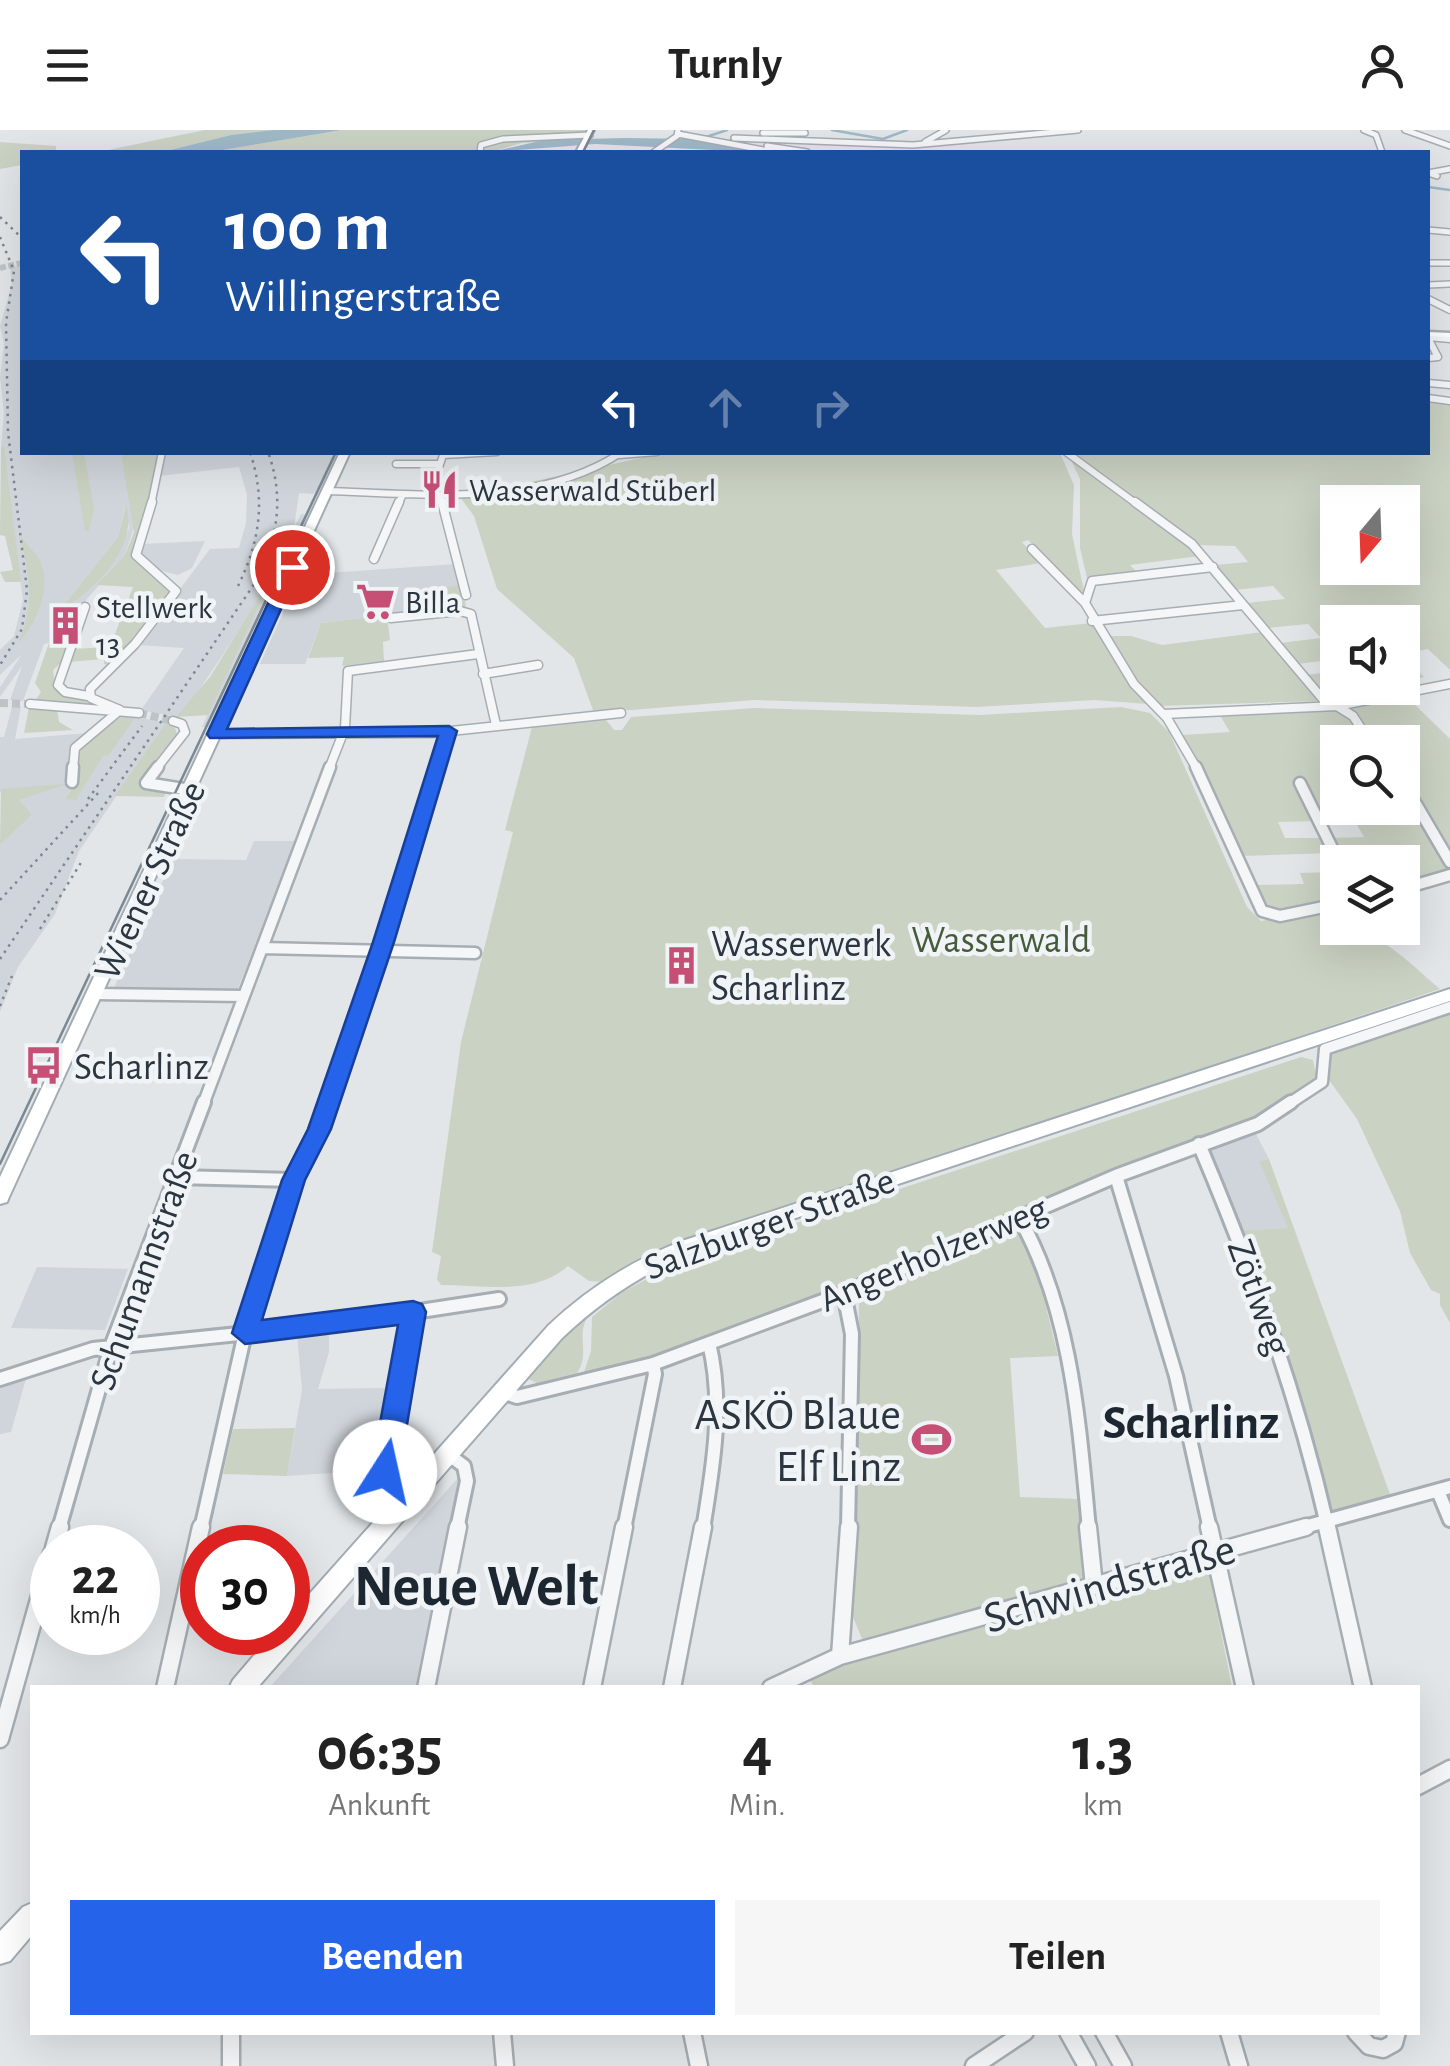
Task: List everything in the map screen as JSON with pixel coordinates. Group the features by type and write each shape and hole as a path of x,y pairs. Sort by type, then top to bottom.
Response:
{"main road":[{"name":"Wiener Straße","path":"0,1198 344,455"},
{"name":"Salzburger Straße","path":"243,1685 502,1392 587,1302 658,1258 1450,994"},
{"path":"0,1951 30,1918"}],"street":[{"path":"924,142 946,130"},
{"path":"1008,130 1020,137"},
{"path":"735,141 924,142 1078,130"},
{"path":"1364,130 1376,135 1381,150"},
{"path":"1405,130 1450,146"},
{"path":"657,150 677,134 794,150"},
{"path":"480,150 481,145 495,140 587,140"},
{"path":"735,141 767,150"},
{"path":"1430,339 1438,352 1437,358 1430,358"},
{"path":"88,696 136,644 176,591 170,580 136,555 152,508 161,455"},
{"path":"327,491 435,495 549,481 599,467 618,455"},
{"path":"1070,455 1176,531 1320,691"},
{"path":"396,464 442,457 435,495 466,595"},
{"path":"374,560 403,494"},
{"path":"1032,549 1085,603 1134,684 1164,714 1192,756 1259,907 1267,914 1320,907"},
{"path":"1085,603 1092,581 1213,568"},
{"path":"1092,620 1243,605"},
{"path":"85,607 58,684 65,692 88,696 120,710"},
{"path":"391,618 469,613 496,725"},
{"name":"Schumannstraße","path":"60,1525 110,1347 343,734 350,668 478,654"},
{"path":"483,674 538,665"},
{"path":"1420,689 1450,684"},
{"path":"30,704 139,713"},
{"path":"1164,714 1320,705"},
{"path":"1334,705 1349,712 1358,725"},
{"path":"72,782 75,748 120,710"},
{"path":"216,734 449,731 621,713"},
{"path":"173,720 182,724 185,732 146,780 148,785 192,786"},
{"path":"166,1685 245,1333 294,1180 320,1129 449,731"},
{"path":"1300,782 1331,845"},
{"path":"1420,811 1450,862"},
{"path":"1420,884 1450,876"},
{"path":"262,948 474,953"},
{"path":"96,994 244,996"},
{"name":"Angerholzerweg","path":"502,1392 517,1397 652,1364 844,1294 1116,1176 1258,1124 1314,1089 1324,1077 1322,1053 1450,1007"},
{"name":"Zötlweg","path":"1199,1144 1238,1233 1292,1383 1363,1685"},
{"path":"1116,1176 1154,1290 1244,1685"},
{"path":"176,1177 294,1180"},
{"path":"1019,1216 1046,1278 1066,1361 1094,1586"},
{"path":"840,1656 852,1478 852,1334 844,1294"},
{"path":"0,1380 110,1347 498,1299"},
{"path":"374,1492 385,1472 413,1312"},
{"path":"673,1685 710,1471 716,1394 714,1353 709,1343"},
{"path":"593,1685 654,1374 652,1364"},
{"path":"427,1685 467,1481 464,1466 449,1455"},
{"path":"1444,1489 1450,1520"},
{"name":"Schwindstraße","path":"778,1685 840,1656 1444,1489"},
{"name":"Schumannstraße","path":"0,1738 30,1632"},
{"path":"1420,1785 1450,1769"},
{"path":"231,2035 231,2066"},
{"path":"502,2035 505,2066"},
{"path":"693,2035 699,2066"},
{"path":"974,2066 1020,2035"},
{"path":"1070,2035 1088,2066"},
{"path":"1106,2035 1124,2066"},
{"path":"1231,2035 1238,2066"},
{"path":"1359,2035 1369,2046 1384,2049 1394,2043 1396,2035"}],"shaded area":[{"path":"20,266 20,455 121,455 135,524 125,555 87,599 70,637 44,644 23,701 10,700 22,666 0,697 0,687 22,654 0,675 0,650 14,636 23,600 1,447 4,413 0,377 4,343 0,326 12,284 10,268","holes":["125,506 129,528 117,557 61,611 118,537"]},
{"path":"164,455 336,455 321,487 313,494 299,493 294,528 301,514 308,515 209,727 202,727 265,591 188,707 176,717 141,710 184,648 138,645 210,549 239,548 246,523 247,495 239,467 159,476"},
{"path":"205,541 192,568 178,575 154,569 140,554 143,544"},
{"path":"456,564 463,585 412,612 321,623 305,664 260,664 300,575"},
{"path":"12,707 21,707 15,739 88,733 72,749 75,783 65,798 103,755 109,755 136,717 166,723 79,851 55,914 18,967 0,1012 0,845 32,815 20,800 60,785 0,792 0,737 4,737"},
{"path":"254,841 296,841 237,991 112,992 173,859 246,860"},
{"path":"1254,1130 1269,1159 1260,1161 1289,1228 1240,1230 1204,1147"},
{"path":"37,1267 128,1269 105,1330 11,1328"},
{"path":"329,1330 329,1352 318,1389 386,1388 366,1483 345,1472 287,1476 302,1390 297,1334"},
{"path":"27,1375 11,1432 0,1434 0,1383"},
{"path":"458,1478 461,1480 420,1685 272,1685 299,1655 310,1655 310,1642"}],"green space":[{"path":"205,130 273,130 231,135 170,150 108,150"},
{"path":"342,130 586,130 585,139 521,143 498,150 223,150"},
{"path":"0,142 56,146 56,150 20,150 20,165 0,169"},
{"path":"1430,400 1450,404 1450,670 1428,649 1420,651 1420,605 1320,605 1320,637 1308,624 1267,628 1247,603 1285,599 1273,586 1235,590 1215,565 1248,562 1235,546 1196,545 1071,455 1430,455"},
{"path":"1,447 21,582 5,582 0,572 13,570 5,536 0,535"},
{"path":"72,455 84,455 94,508 89,531 85,531"},
{"path":"121,455 159,455 133,558 164,579 171,592 112,665 104,664 104,659 69,662 73,649 110,647 133,587 97,585 125,555 134,532"},
{"path":"655,455 1061,455 1074,485 1072,534 1085,596 1028,540 1022,542 1041,563 996,570 1045,628 1092,623 1148,704 1094,700 978,707 754,700 594,713 574,658 497,589 474,516 460,497"},
{"path":"1069,456 1200,556 1130,565 1139,574 1088,582 1080,548 1080,479"},
{"path":"126,504 128,521 120,553 99,580 59,612 118,537"},
{"path":"20,535 40,561 45,582 36,616 17,644 29,604"},
{"path":"275,571 208,715 176,717 210,677"},
{"path":"463,585 466,608 413,614 411,592"},
{"path":"387,615 390,640 383,642 384,661 342,666 344,657 308,658 321,623"},
{"path":"1263,632 1320,701 1156,706 1107,636 1131,636 1162,645"},
{"path":"59,637 70,637 70,647 62,654 66,658 53,670 55,687 101,705 34,702 41,692 35,683 49,643"},
{"path":"1320,638 1320,661 1297,664 1280,643"},
{"path":"1320,673 1320,690 1306,675"},
{"path":"1415,705 1450,739 1450,854 1420,804 1420,725 1360,725 1346,706"},
{"path":"29,707 57,709 59,722 73,730 24,733"},
{"name":"Wasserwald","path":"1121,707 1150,713 1169,732 1247,907 1261,921 1320,910 1320,945 1387,945 1440,989 687,1243 607,1282 589,1281 568,1266 540,1282 524,1285 441,1285 437,1279 441,1256 432,1252 461,1042 513,832 505,830 532,727 606,720 614,730 622,730 631,717 755,708 980,715"},
{"path":"1336,708 1352,718 1356,725 1320,725 1320,821 1278,822 1285,838 1325,838 1328,845 1320,845 1320,853 1240,856 1182,735 1230,732 1216,709"},
{"path":"121,717 136,717 109,755 103,756 76,800 65,799 75,783 81,745"},
{"path":"166,723 177,734 138,782 145,790 166,791 164,797 115,796"},
{"path":"67,784 20,800 32,815 0,845 1,789"},
{"path":"1420,815 1448,865 1446,872 1420,880 1420,845 1333,845 1330,838 1364,837 1357,825 1420,825"},
{"path":"1320,872 1320,905 1284,913 1267,911 1253,885 1304,884 1300,873"},
{"path":"1450,1010 1450,1323 1440,1305 1440,1294 1431,1290 1410,1253 1400,1211 1357,1119 1329,1080 1325,1063 1330,1050"},
{"path":"1310,1046 677,1260 627,1285 592,1311 584,1326 583,1359 577,1373 537,1383 528,1379 551,1341 593,1305 641,1274 682,1253"},
{"path":"1301,1057 1313,1060 1317,1080 1190,1147 1114,1167 920,1258 786,1312 719,1337 582,1378 591,1351 592,1317 621,1293 678,1262"},
{"path":"1269,1159 1391,1497 1331,1514 1295,1383 1240,1230 1288,1228 1259,1161"},
{"path":"1016,1224 1037,1270 1058,1356 1010,1358 1020,1497 1077,1499 1088,1595 1207,1562 1232,1685 813,1685 810,1678 842,1663 932,1638 926,1622 863,1641 850,1610 857,1478 859,1294"},
{"path":"295,1428 287,1476 223,1474 233,1429"}],"water":[{"path":"273,130 342,130 223,150 170,150 231,135"},
{"path":"698,139 745,150 595,144 501,150 544,140"}],"waterway":[{"path":"703,138 727,130"},
{"path":"832,130 883,139 907,130"},
{"path":"1430,187 1450,190"}],"tunnel":[{"path":"0,268 20,263"},
{"path":"0,703 30,704"},
{"path":"139,713 173,721"}],"tram line":[{"path":"584,150 594,130"},
{"path":"0,1164 335,455"}],"railway":[{"path":"0,217 20,236"},
{"path":"0,237 14,271 6,323 8,432 27,590 22,629 0,665"},
{"path":"238,586 258,520 258,487 251,455"},
{"path":"0,959 259,577 277,515 276,484 269,455"},
{"path":"88,799 142,726"},
{"path":"0,900 100,791"},
{"path":"40,929 82,861"},
{"path":"0,1006 12,976"}],"place":[{"name":"Wasserwald Stüberl","path":"439,490"},
{"name":"Billa","path":"375,602"},
{"name":"Stellwerk 13","path":"66,625"},
{"name":"Wasserwerk Scharlinz","path":"681,965"},
{"name":"Scharlinz","path":"44,1066"},
{"name":"ASKÖ Blaue Elf Linz","path":"931,1439"}],"district":[{"name":"Scharlinz","path":"1191,1421"},
{"name":"Neue Welt","path":"476,1585"}],"route":[{"path":"292,567 216,734 449,731 384,942 375,958 320,1129 294,1180 245,1333 413,1312 385,1472"}]}
